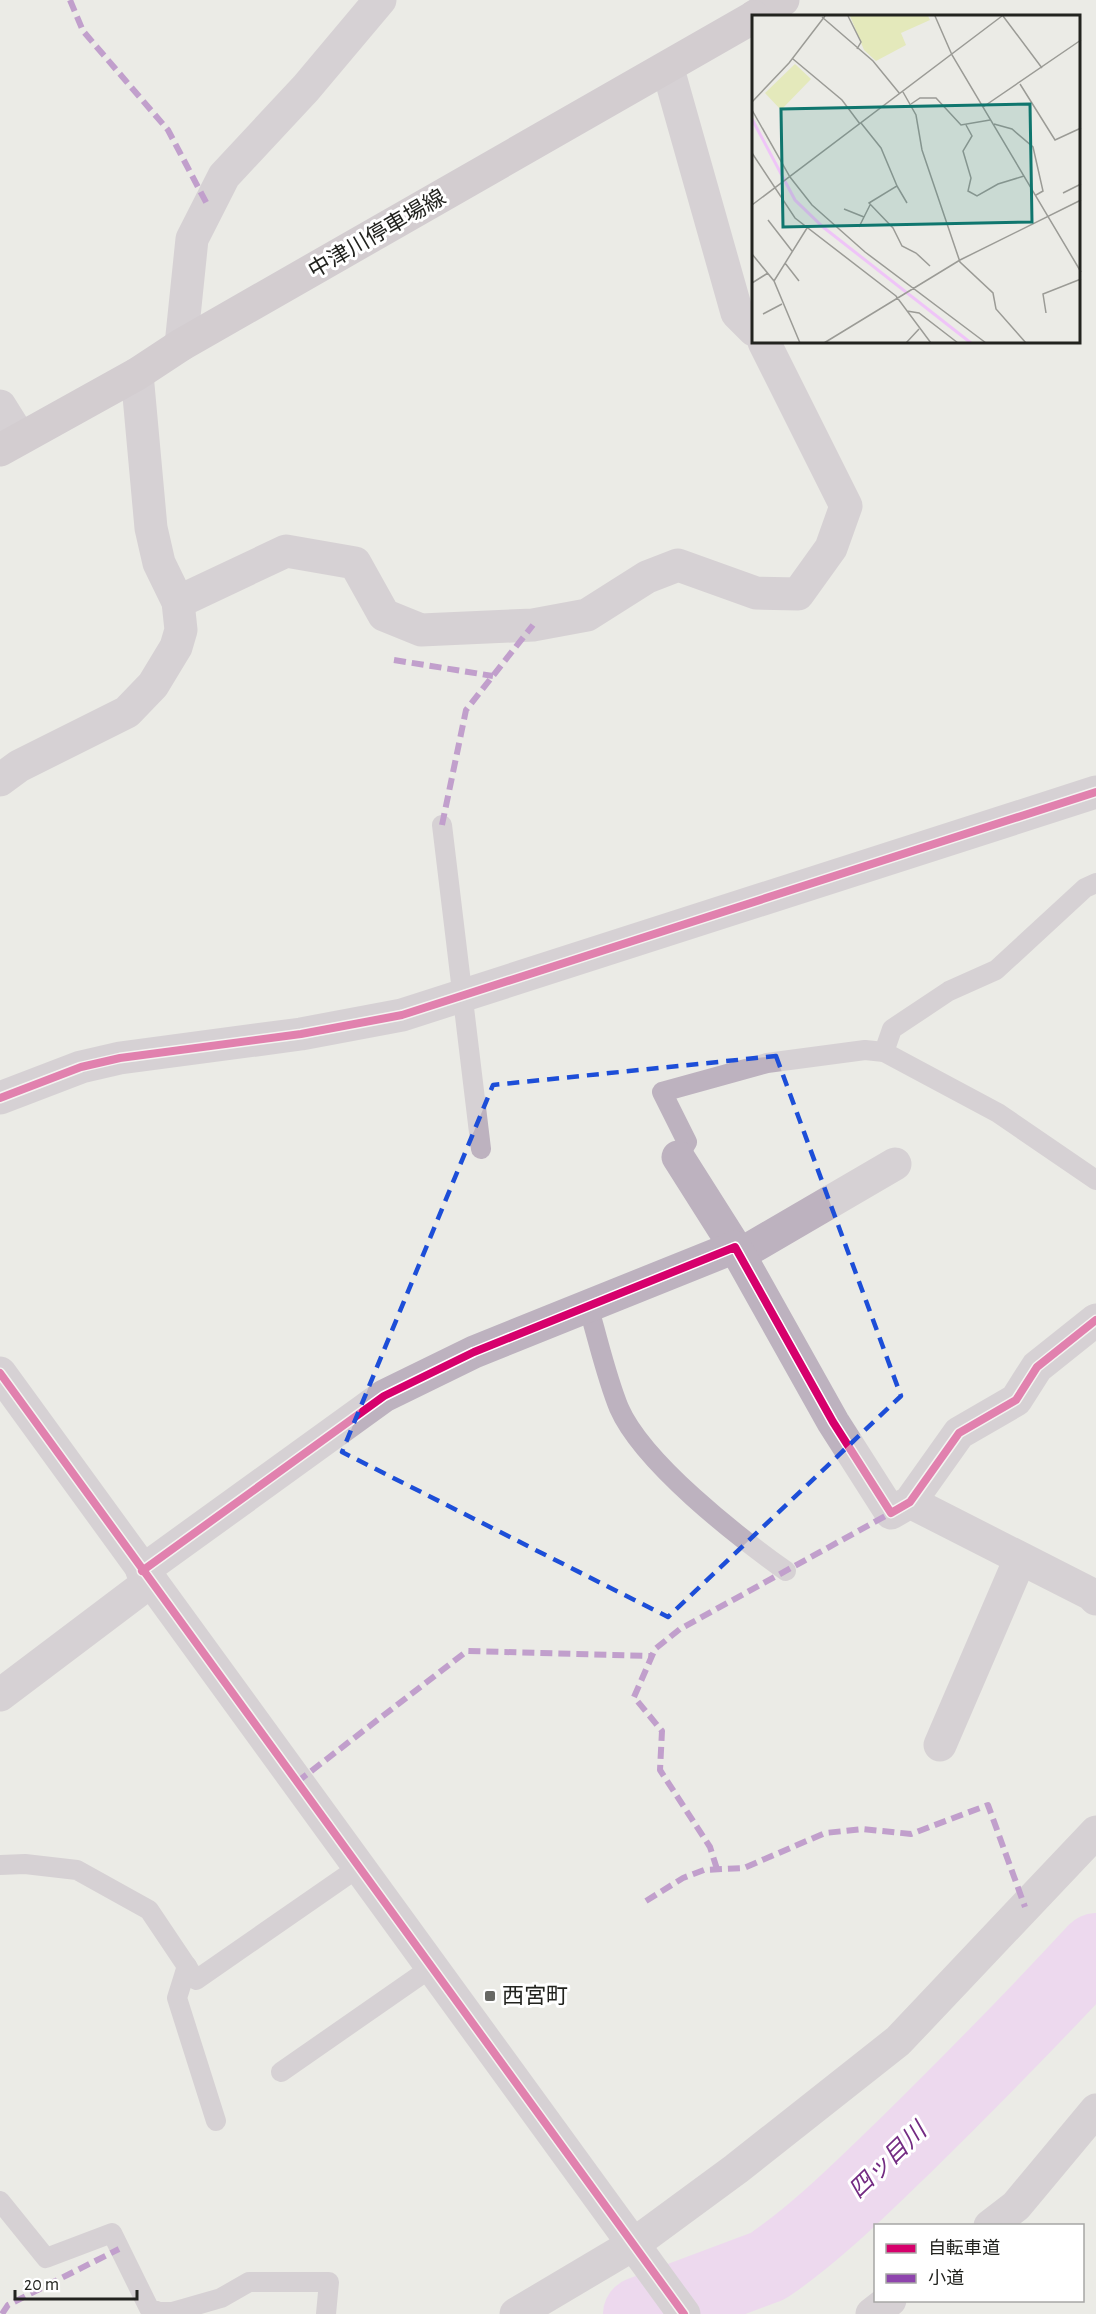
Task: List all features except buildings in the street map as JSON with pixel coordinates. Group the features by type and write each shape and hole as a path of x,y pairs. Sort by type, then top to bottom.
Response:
{"main road":[{"name":"中津川停車場線","path":"758,15 783,0"},
{"name":"中津川停車場線","path":"10,444 137,374 181,345 668,69 752,19"}],"street":[{"path":"181,345 192,240 224,176 306,88 380,0"},
{"path":"668,69 737,313 752,328"},
{"path":"178,602 286,551 355,563 384,615 421,630 533,625 587,615 647,577 678,565 756,593 798,594 831,548 846,506 765,344"},
{"path":"0,780 19,766 127,712 153,685 176,647 181,630 178,602 159,563 151,528 137,374"},
{"path":"0,406 10,444"},
{"path":"0,1098 90,1065 391,1017 1096,792"},
{"path":"678,1157 737,1251 833,1422 891,1513 910,1502 959,1433 1016,1400 1037,1367 1096,1320"},
{"path":"0,1695 146,1576 384,1396 474,1352 588,1306 737,1251 895,1164"},
{"path":"0,1373 684,2314"},
{"path":"910,1502 1091,1594 1096,1599"},
{"path":"940,1745 1020,1559"},
{"path":"516,2314 642,2256 736,2169 898,2041 1096,1832"},
{"path":"993,2224 1016,2206 1096,2110"},
{"path":"872,2314 889,2302"}],"lane":[{"path":"442,825 481,1149"},
{"path":"884,1052 892,1029 949,991 996,970 1085,888 1096,883"},
{"path":"678,1157 687,1142 662,1092 767,1063 866,1050 884,1052 998,1113 1096,1180"},
{"path":"588,1306 619,1408 633,1434 660,1463 737,1535 786,1571"},
{"path":"0,1865 25,1863 77,1870 149,1911 196,1980 359,1867"},
{"path":"187,1966 177,1998 216,2121"},
{"path":"281,2072 432,1967"},
{"path":"0,2201 46,2258 112,2233 149,2308 159,2312 172,2312 221,2298 249,2282 328,2282 326,2314"}],"highlighted area":[{"path":"776,1056 901,1396 668,1617 342,1452 493,1085"}],"waterway":[{"name":"四ッ目川","path":"640,2314 768,2266 804,2239 856,2193 929,2122 1096,1950"}],"marked path":[{"path":"70,0 83,31 168,130 208,206"},
{"path":"442,825 466,710 533,625"},
{"path":"394,660 493,676"},
{"path":"717,1869 710,1847 660,1770 662,1731 634,1697 655,1649 680,1629 891,1513"},
{"path":"297,1782 467,1651 651,1656"},
{"path":"646,1901 683,1878 704,1870 744,1868 825,1833 863,1829 911,1834 988,1805 1025,1907"},
{"path":"2,2314 8,2305 119,2249"}],"cycle path":[{"path":"0,1098 81,1067 120,1058 301,1034 402,1015 1096,792"},
{"path":"142,1571 384,1396 474,1352 735,1247 833,1422 891,1513 910,1502 959,1433 1016,1400 1037,1367 1096,1320"},
{"path":"0,1373 684,2314"}],"place":[{"name":"西宮町","path":"490,1996"}]}
